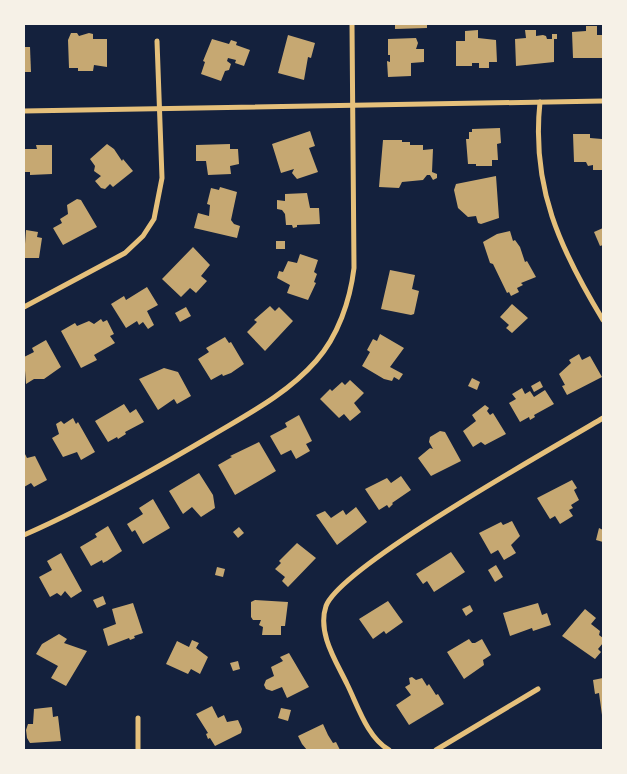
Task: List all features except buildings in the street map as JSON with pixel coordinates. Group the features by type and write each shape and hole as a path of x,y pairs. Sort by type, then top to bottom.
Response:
{"street":[{"path":"24,535 149,473 293,384 316,361 335,332 353,282 354,268 352,24"},
{"path":"24,307 125,253 143,236 154,219 162,178 157,41"},
{"path":"24,111 603,101"},
{"path":"540,102 537,144 541,177 551,218 573,269 603,320"},
{"path":"389,750 373,735 325,636 324,614 330,598 342,584 416,531 603,418"},
{"path":"436,750 538,689"},
{"path":"138,718 138,750"}]}
